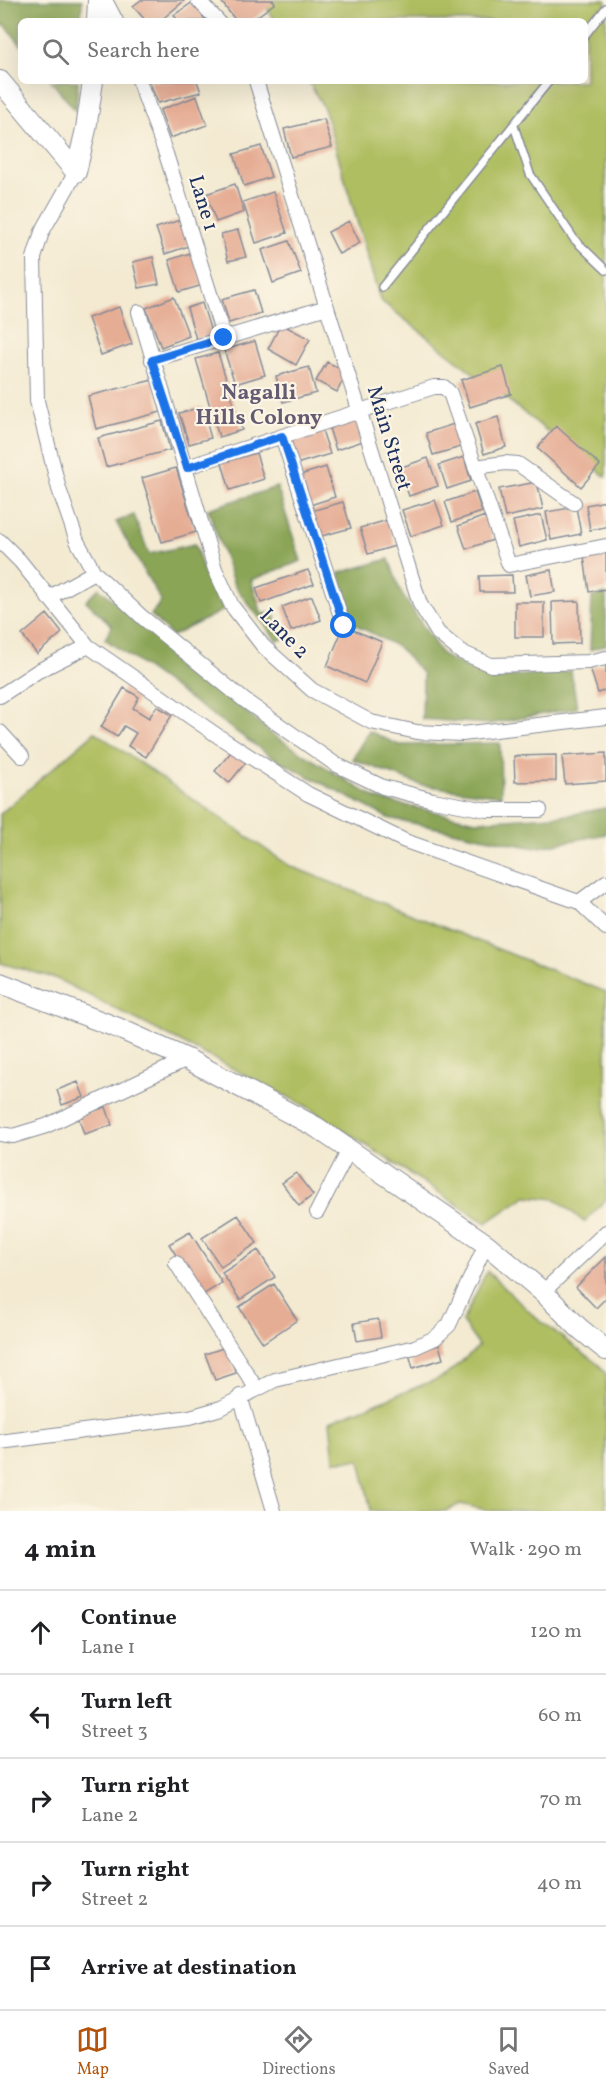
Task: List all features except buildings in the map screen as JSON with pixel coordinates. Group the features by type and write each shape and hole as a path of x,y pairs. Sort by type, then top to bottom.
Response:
{"street":[{"path":"97,18 99,0"},
{"path":"105,0 114,18"},
{"path":"198,0 215,18"},
{"path":"0,81 76,172"},
{"path":"93,84 86,129 76,172 42,232 34,258 37,401 59,489 77,541 94,572 142,617 235,692 335,764 383,787 433,800 487,810 540,810"},
{"name":"Lane 1","path":"140,84 166,154 224,338"},
{"name":"Main Street","path":"257,84 420,604 438,633 461,652 491,665 588,662 606,658"},
{"path":"152,360 327,307"},
{"name":"Lane 2","path":"139,312 187,468 214,569 232,606 263,646 312,690 371,722 417,732 462,734 606,717"},
{"path":"187,468 360,409 434,387 444,387 450,393 509,565 606,546"},
{"path":"282,436 344,626"},
{"path":"475,467 505,463 518,464 574,503"},
{"path":"0,541 88,646 218,736 308,794 405,841 579,902 606,928"},
{"path":"48,598 94,572"},
{"path":"0,696 38,670 88,646"},
{"path":"0,732 22,756"},
{"path":"579,902 606,882"},
{"path":"0,983 118,1028 188,1059 316,1127 486,1244 606,1350"},
{"path":"0,1134 13,1136 46,1126 188,1059"},
{"path":"317,1212 349,1150"},
{"path":"543,1292 606,1232"},
{"path":"0,1442 190,1417 221,1408 240,1396 275,1380 415,1347 435,1338 448,1325 486,1244"},
{"path":"176,1263 256,1388"},
{"path":"240,1396 274,1511"}],"lane":[{"path":"588,31 606,8"},
{"path":"382,287 547,84"},
{"path":"514,126 530,174 574,239 606,270"}],"green space":[{"path":"0,0 82,0 81,18 18,18 18,41 6,26 0,24"},
{"path":"263,0 606,0 606,477 380,300 324,108 310,84 588,84 588,18 272,18"},
{"path":"54,84 78,84 76,111"},
{"path":"277,487 301,561 251,580 262,614 273,613 285,638 277,641 234,585 208,509"},
{"path":"134,515 149,554 195,544 206,579 224,610 172,636 151,615 161,601 116,522"},
{"path":"389,559 401,593 443,656 490,678 571,671 577,708 489,724 422,719 423,674 398,647 354,624 339,573"},
{"path":"99,588 276,737 377,799 476,821 569,815 606,808 606,834 535,848 388,818 272,757 105,639 112,626 86,601"},
{"path":"606,594 606,645 590,650 592,597"},
{"path":"369,731 399,745 500,743 501,796 421,785 352,759"},
{"path":"95,732 290,866 606,992 606,1200 584,1222 556,1199 526,1196 486,1223 306,1106 55,978 0,963 0,814"},
{"path":"487,1271 535,1317 599,1365 606,1374 606,1511 492,1511 460,1504 446,1511 371,1511 360,1460 334,1461 330,1421 445,1376 479,1346 462,1322"}],"district":[{"name":"Nagalli Hills Colony","path":"259,404"}],"route":[{"path":"224,338 152,360 187,468 282,436 344,626"}]}
